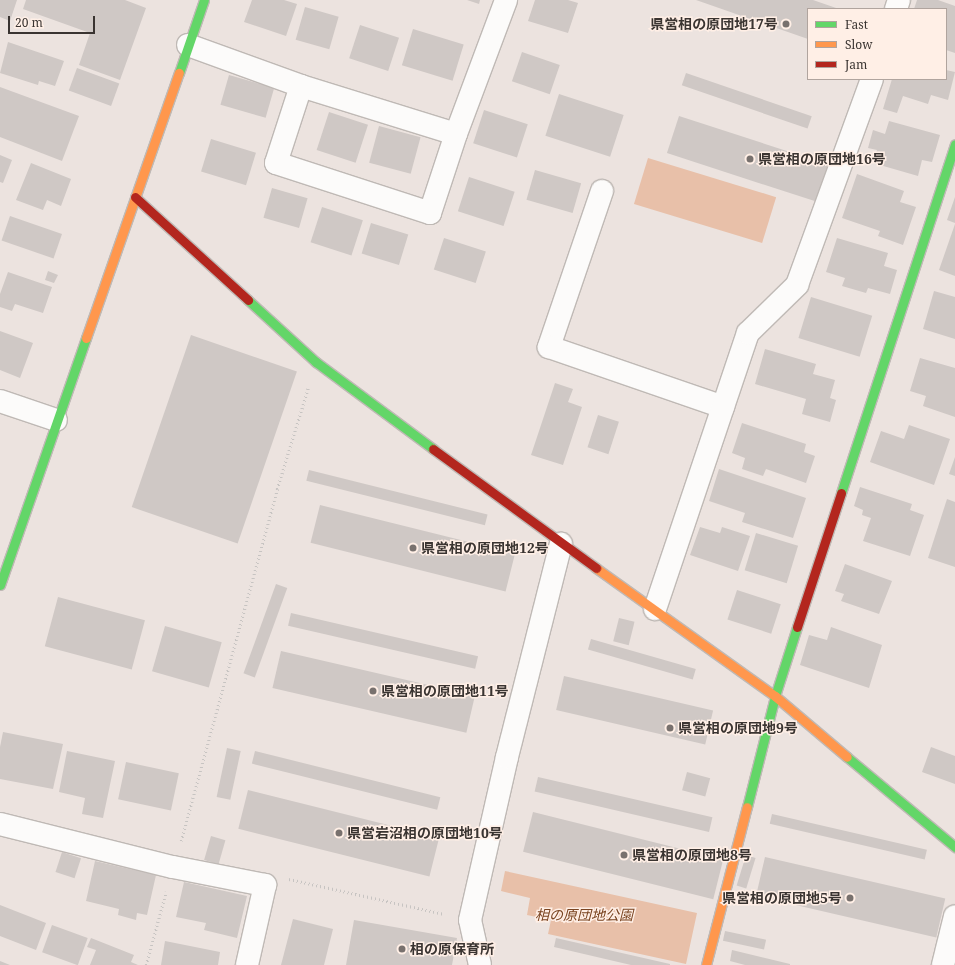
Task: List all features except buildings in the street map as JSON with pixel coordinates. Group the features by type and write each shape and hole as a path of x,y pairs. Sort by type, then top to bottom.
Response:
{"street":[{"path":"0,585 56,420 204,0"},
{"path":"301,86 276,163 430,213 456,134 506,0"},
{"path":"188,45 301,86 456,134"},
{"path":"655,608 748,332 797,285 872,80"},
{"path":"706,965 775,696 955,144"},
{"path":"602,191 549,347 723,407"},
{"path":"135,197 316,362 561,544 655,608 775,696 955,847"},
{"path":"0,400 56,420"},
{"path":"480,965 470,920 507,757 561,544"},
{"path":"0,824 174,867 265,885 247,965"},
{"path":"943,965 955,916"}],"path":[{"path":"146,965 277,489 316,362"},
{"path":"265,885 272,875 470,920"}],"green space":[{"path":"648,158 776,197 762,243 634,204"},
{"name":"相の原団地公園","path":"505,871 697,913 686,964 548,934 551,920 527,915 530,898 501,891"}],"traffic: fast":[{"path":"179,73 204,0"},
{"path":"841,493 955,144"},
{"path":"248,300 316,362 433,449"},
{"path":"0,585 86,338"},
{"path":"747,807 775,696 797,627"},
{"path":"847,757 955,847"}],"traffic: slow":[{"path":"86,338 179,73"},
{"path":"596,568 775,696 847,757"},
{"path":"706,965 747,807"}],"traffic: jam":[{"path":"135,197 248,300"},
{"path":"433,449 596,568"},
{"path":"797,627 841,493"}],"place":[{"name":"県営相の原団地17号","path":"786,24"},
{"name":"県営相の原団地16号","path":"750,159"},
{"name":"県営相の原団地12号","path":"413,548"},
{"name":"県営相の原団地11号","path":"373,691"},
{"name":"県営相の原団地9号","path":"670,728"},
{"name":"県営岩沼相の原団地10号","path":"339,833"},
{"name":"県営相の原団地8号","path":"624,855"},
{"name":"県営相の原団地5号","path":"850,898"},
{"name":"相の原保育所","path":"402,949"}]}
